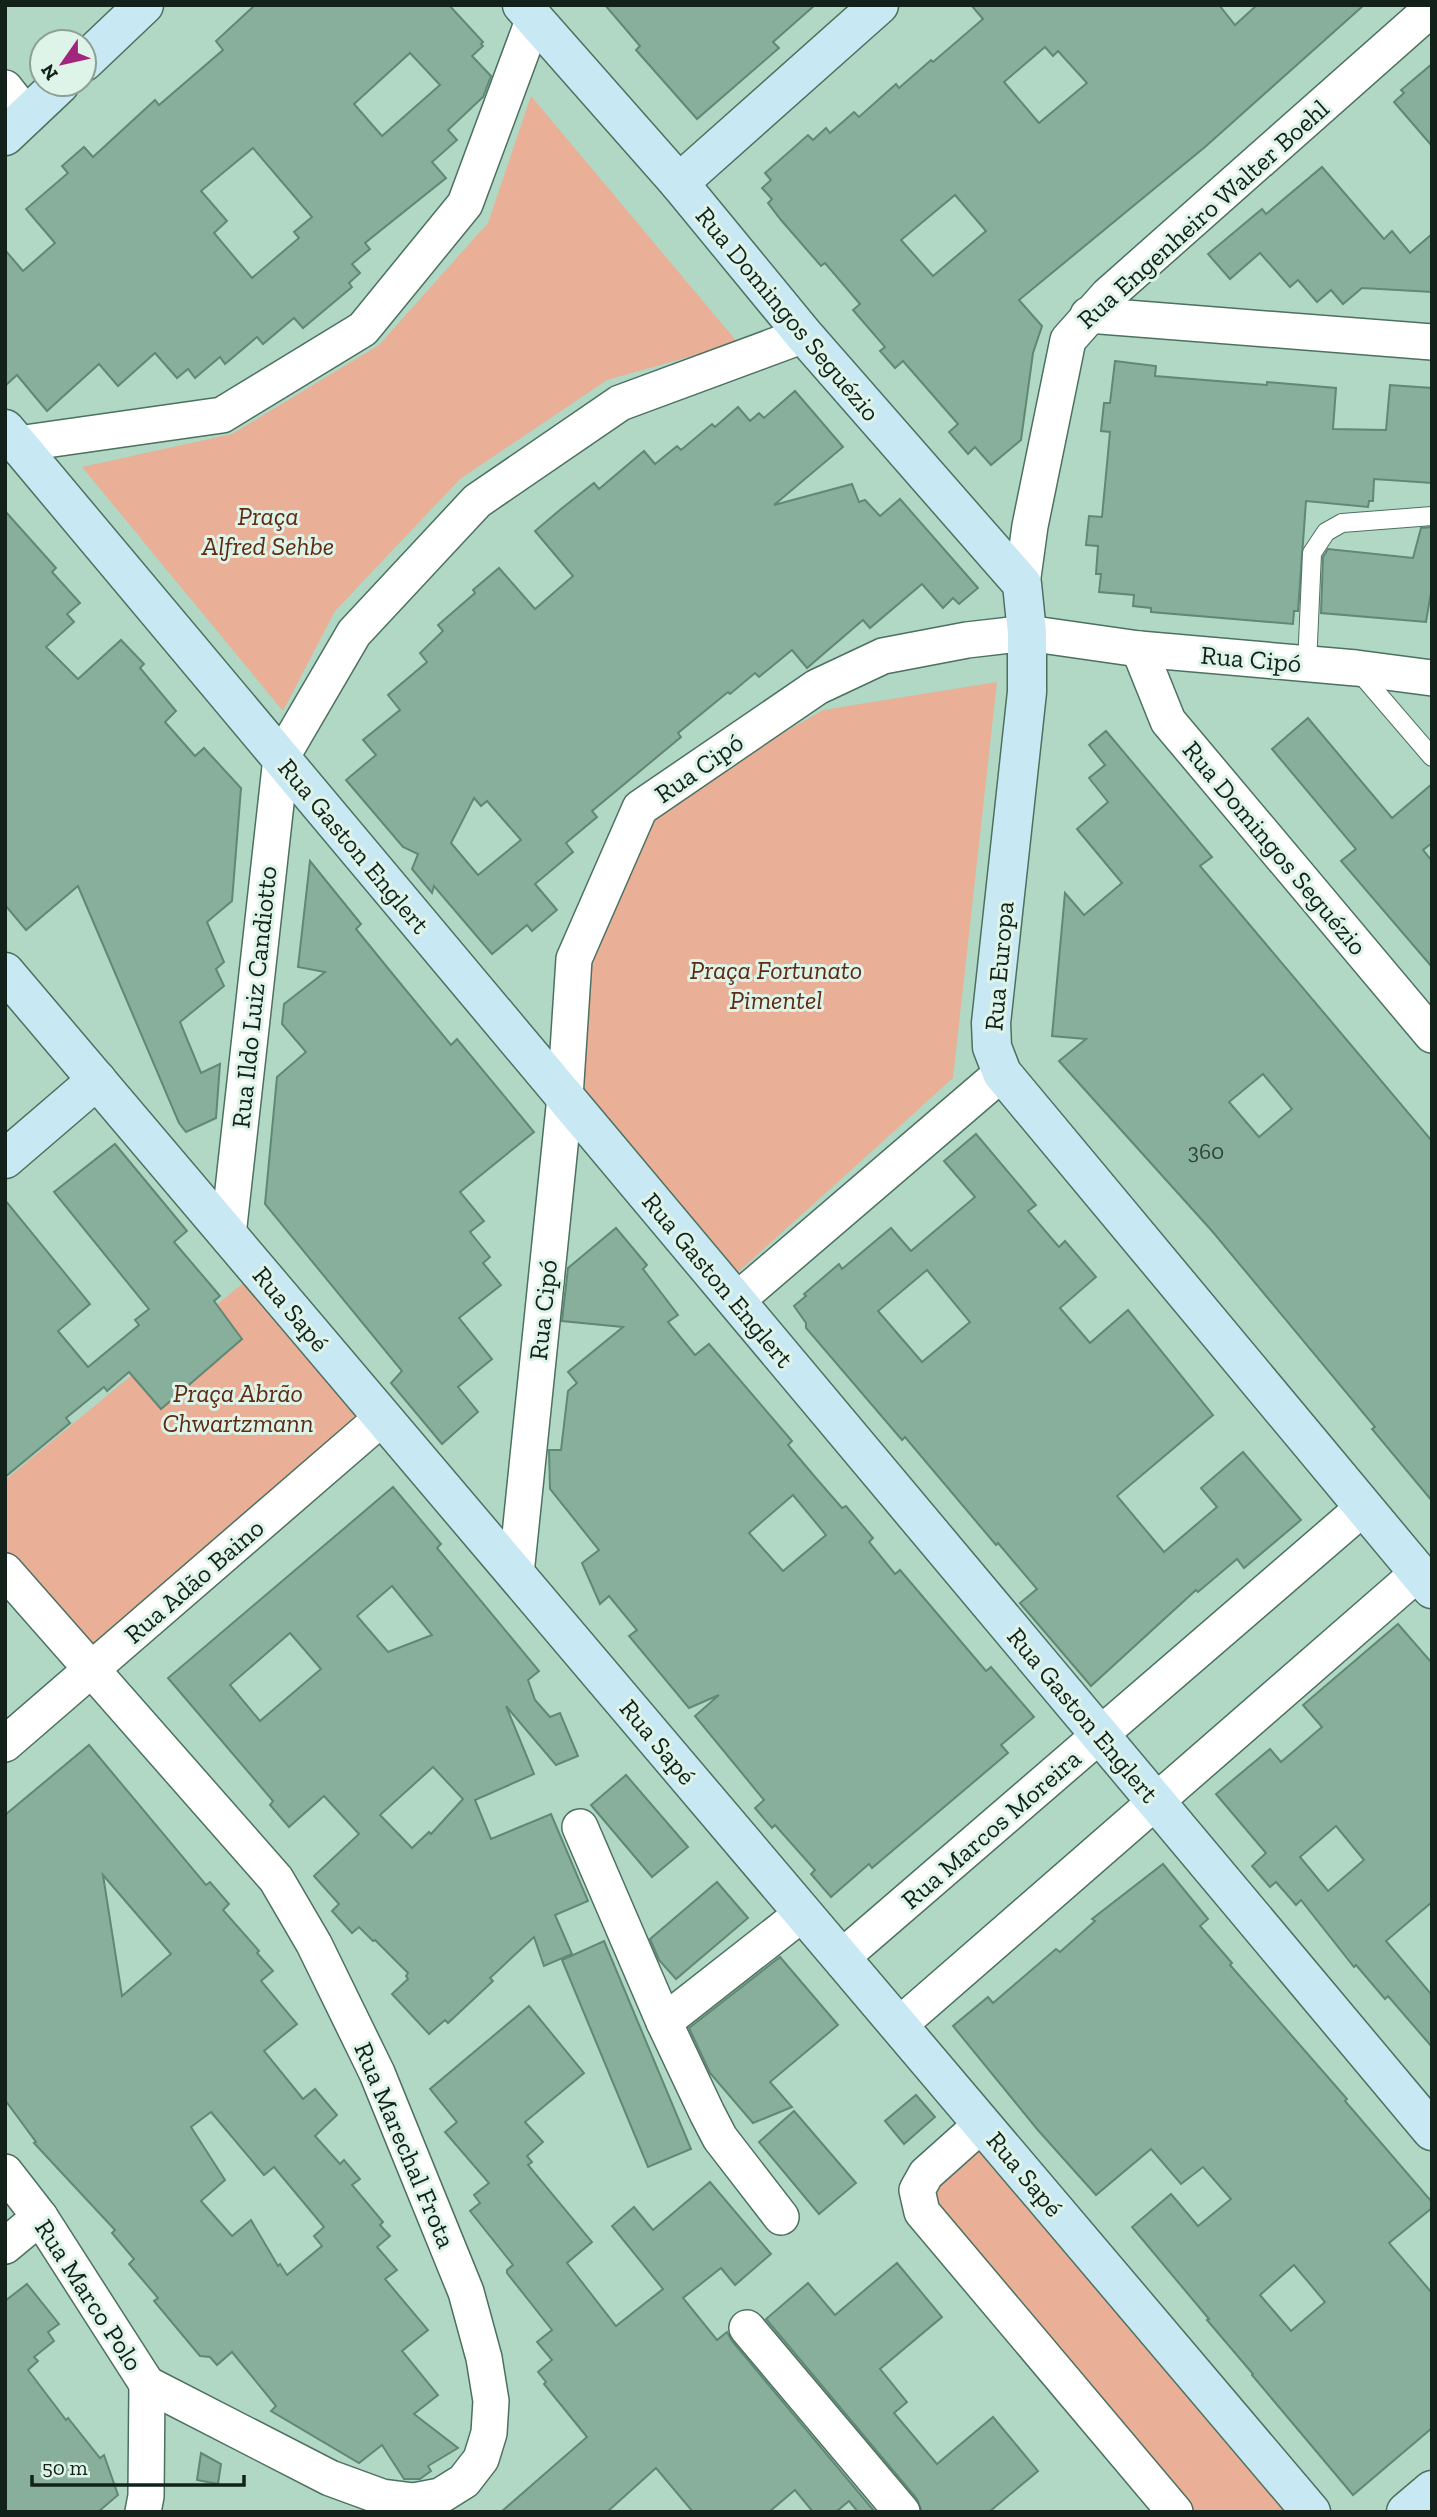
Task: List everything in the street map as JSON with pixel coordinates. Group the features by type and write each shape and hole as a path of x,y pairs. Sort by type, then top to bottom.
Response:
{"street":[{"path":"98,49 144,5"},
{"path":"678,183 879,5"},
{"name":"Rua Engenheiro Walter Boehl","path":"1022,584 1030,526 1068,340 1088,315 1432,8"},
{"path":"12,437 222,415 363,329 466,204 528,12"},
{"name":"Rua Domingos Seguézio","path":"528,12 678,183 804,335 1022,584"},
{"path":"12,113 37,98"},
{"path":"1088,315 1432,342"},
{"path":"281,758 354,633 477,501 620,403 804,335"},
{"name":"Rua Gaston Englert","path":"12,437 1432,2131"},
{"path":"1022,584 1027,633"},
{"name":"Rua Cipó","path":"516,1574 565,1097 574,959 640,808 817,687 883,656 967,640 1027,633 1139,649 1356,668 1432,678"},
{"name":"Rua Europa","path":"1002,1073 992,1047 991,1023 1027,692 1027,633"},
{"name":"Rua Domingos Seguézio","path":"1139,649 1168,721 1432,1035"},
{"name":"Rua Ildo Luiz Candiotto","path":"228,1235 281,758"},
{"name":"Rua Sapé","path":"5,972 1311,2512"},
{"path":"736,1301 1002,1073 1425,1581 1156,1802 898,2025"},
{"path":"5,1159 97,1080"},
{"name":"Rua Adão Baino","path":"5,1744 383,1417"},
{"name":"Rua Marcos Moreira","path":"841,1958 1364,1507"},
{"name":"Rua Marechal Frota","path":"5,1571 276,1879 314,1944 377,2073 466,2292 484,2358 491,2400 489,2433 481,2459 464,2481 440,2496 414,2501 382,2497 330,2478 147,2384"},
{"path":"580,1827 664,2022 720,2138 780,2217"},
{"path":"664,2022 803,1913"},
{"path":"982,2124 926,2174 918,2190 922,2212 1175,2512"},
{"name":"Rua Marco Polo","path":"5,2172 40,2217 147,2384"},
{"path":"5,2246 40,2217"},
{"path":"747,2328 902,2512"},
{"path":"143,2512 146,2496 147,2384"},
{"path":"1406,2512 1432,2490"}],"lane":[{"path":"1307,665 1312,553 1326,532 1342,523 1432,516"},
{"path":"1356,668 1432,757"}],"green space":[{"name":"Praça Alfred Sehbe","path":"531,96 738,343 607,380 460,479 335,611 283,711 82,467 232,434 379,345 488,223"},
{"name":"Praça Fortunato Pimentel","path":"997,682 953,1078 737,1273 580,1088 581,965 647,812 823,710"},
{"name":"Praça Abrão Chwartzmann","path":"254,1274 374,1417 86,1650 5,1559 5,1480"},
{"path":"979,2138 1297,2512 1189,2512 932,2208 937,2178"}],"building":[{"path":"255,5 449,5 483,42 483,46 472,56 491,76 483,97 448,130 457,140 432,162 446,178 365,243 370,249 352,264 360,273 349,283 352,287 303,328 294,318 263,344 257,337 225,364 220,357 195,378 188,369 177,378 155,353 118,386 99,364 47,411 17,375 5,386 5,250 23,271 55,243 26,209 68,173 62,166 84,147 93,157 155,100 159,105 223,50 216,41","holes":["410,53 440,85 382,136 354,104","253,148 312,217 294,232 299,238 252,278 214,233 227,221 201,191"]},
{"path":"605,5 815,5 773,42 779,48 697,119 636,50 640,46"},
{"path":"971,5 1219,5 1235,25 1257,5 1364,5 1205,147 1019,300 1042,326 1033,353 1021,440 991,465 975,447 968,454 949,432 958,424 903,361 895,368 880,351 885,347 853,310 860,304 825,263 821,266 781,220 768,203 772,199 762,188 771,180 765,173 808,135 813,140 826,128 830,133 854,112 859,117 896,84 899,88 983,19","holes":["1045,47 1053,56 1058,51 1087,83 1039,123 1004,82","955,195 986,231 933,276 901,240"]},
{"path":"1432,64 1432,146 1394,102 1404,93 1401,90"},
{"path":"1322,167 1384,239 1392,231 1410,253 1432,234 1432,292 1362,288 1343,304 1331,290 1317,302 1298,280 1290,287 1260,253 1230,279 1208,254 1262,209 1266,214"},
{"path":"1115,361 1156,366 1155,376 1336,388 1333,429 1386,430 1390,385 1432,388 1432,483 1374,479 1373,501 1369,501 1368,507 1306,501 1298,611 1294,611 1293,624 1151,612 1151,608 1133,606 1134,595 1099,592 1101,574 1096,574 1098,546 1086,545 1089,516 1102,517 1110,432 1101,431 1104,403 1110,403"},
{"path":"795,391 843,447 774,505 852,484 859,502 865,500 880,516 900,499 978,588 959,604 953,598 943,608 922,584 870,628 863,620 807,668 792,650 759,677 755,673 730,694 728,692 678,733 681,737 592,811 597,817 566,843 573,852 535,884 557,910 532,931 527,925 492,954 434,886 432,893 412,869 418,854 403,847 346,780 376,755 363,740 400,710 388,695 427,662 420,653 443,631 438,625 499,568 535,609 573,576 535,531 561,509 594,483 599,489 644,451 655,464 677,446 681,450 712,424 715,427 738,407 750,421 759,413 764,418","holes":["474,798 481,806 487,801 521,840 478,875 451,843"]},
{"path":"5,511 56,568 52,572 80,603 67,614 74,622 46,647 78,679 121,640 144,664 140,668 176,711 165,722 195,756 204,748 241,788 232,901 207,922 224,962 216,969 224,986 180,1022 201,1073 220,1064 216,1118 186,1132 179,1123 78,886 26,930 5,905"},
{"path":"1432,527 1432,587 1426,622 1321,613 1323,557 1328,549 1413,558 1421,528"},
{"path":"1308,718 1392,818 1432,784 1432,843 1423,850 1432,861 1432,967 1341,861 1356,849 1272,749"},
{"path":"1106,731 1212,857 1200,866 1432,1141 1432,1501 1372,1429 1375,1427 1212,1231 1059,1061 1086,1039 1052,1036 1065,893 1084,915 1122,883 1077,829 1108,802 1089,778 1105,765 1089,745","holes":["1263,1074 1292,1109 1259,1137 1229,1102"]},
{"path":"310,861 361,924 356,929 451,1045 457,1039 534,1132 460,1192 484,1221 470,1232 490,1257 483,1263 501,1285 459,1318 492,1359 458,1387 478,1412 442,1444 391,1383 402,1371 265,1204 277,1077 306,1052 282,1024 284,1004 325,972 298,967"},
{"path":"976,1134 1036,1205 1028,1211 1059,1247 1065,1241 1096,1277 1060,1308 1090,1343 1128,1310 1213,1415 1117,1496 1164,1552 1217,1507 1201,1488 1243,1452 1301,1520 1244,1568 1237,1559 1198,1592 1196,1590 1091,1686 1020,1603 1037,1589 998,1543 996,1545 905,1437 902,1440 806,1328 806,1323 794,1306 839,1264 842,1269 891,1228 911,1251 975,1197 944,1161","holes":["927,1270 970,1322 922,1362 878,1311"]},
{"path":"115,1144 187,1231 174,1242 220,1296 214,1301 242,1339 161,1409 129,1372 107,1391 104,1387 66,1418 70,1423 5,1477 5,1200 90,1304 58,1331 88,1367 139,1325 135,1320 149,1309 54,1192"},
{"path":"616,1228 647,1265 643,1269 678,1315 668,1322 695,1355 709,1344 792,1441 788,1445 815,1477 842,1508 846,1506 873,1538 869,1542 895,1574 900,1570 986,1671 991,1667 1034,1717 1001,1745 1008,1753 872,1868 869,1864 831,1897 811,1874 815,1870 775,1825 772,1828 755,1808 764,1800 695,1716 719,1695 689,1708 629,1636 637,1630 609,1596 600,1604 582,1563 599,1550 550,1489 549,1450 561,1450 568,1391 577,1383 568,1372 623,1327 562,1321 568,1268","holes":["793,1495 826,1535 783,1571 749,1533"]},
{"path":"393,1487 441,1544 437,1548 539,1671 528,1680 535,1700 550,1717 560,1713 578,1756 556,1765 506,1706 534,1774 475,1800 491,1839 551,1814 588,1901 555,1915 572,1954 544,1966 534,1937 490,1978 493,1981 448,2023 445,2020 429,2034 392,1994 408,1979 408,1973 359,1927 352,1933 332,1911 339,1904 314,1876 359,1834 324,1796 289,1827 270,1805 273,1801 168,1678","holes":["392,1586 432,1635 388,1652 357,1616","290,1633 321,1669 260,1721 230,1685","433,1767 463,1799 431,1834 429,1832 412,1848 380,1815"]},
{"path":"1398,1624 1432,1663 1432,1902 1386,1941 1432,1995 1432,2047 1388,1996 1385,1999 1356,1965 1354,1967 1301,1900 1296,1905 1276,1882 1270,1887 1252,1866 1266,1853 1216,1794 1270,1749 1281,1762 1322,1727 1303,1705","holes":["1336,1826 1364,1860 1328,1891 1300,1857"]},
{"path":"89,1745 206,1885 210,1882 229,1904 223,1910 273,1971 261,1981 297,2024 264,2051 303,2099 315,2089 337,2115 315,2136 340,2164 344,2160 360,2179 352,2185 383,2222 380,2225 390,2236 377,2247 397,2270 385,2279 428,2330 402,2351 438,2395 414,2414 458,2448 428,2466 431,2471 420,2479 404,2479 382,2445 359,2463 271,2411 276,2406 232,2352 217,2365 210,2357 200,2356 154,2301 158,2298 129,2264 134,2259 112,2233 115,2230 34,2143 36,2142 5,2100 5,1815","holes":["103,1875 171,1954 122,1996","211,2112 264,2175 274,2167 324,2227 314,2236 322,2246 287,2275 280,2264 278,2266 251,2220 232,2236 201,2201 225,2180 191,2127"]},
{"path":"626,1775 688,1847 652,1877 591,1805"},
{"path":"1163,1864 1208,1919 1200,1926 1232,1963 1230,1965 1347,2099 1345,2101 1432,2202 1432,2208 1389,2243 1432,2293 1432,2428 1353,2495 1132,2227 1171,2194 1198,2226 1231,2199 1203,2167 1181,2184 1151,2149 1096,2195 1037,2129 953,2026 988,1997 993,2003 1056,1949 1060,1952 1095,1921 1092,1919","holes":["1294,2265 1325,2302 1291,2331 1260,2295"]},
{"path":"717,1882 748,1918 676,1979 659,1960 650,1939"},
{"path":"604,1941 691,2149 648,2167 562,1960"},
{"path":"780,1957 838,2025 770,2082 792,2107 753,2123 710,2073 689,2028"},
{"path":"529,2006 584,2073 525,2122 543,2142 527,2156 532,2162 528,2165 592,2242 567,2263 616,2326 663,2289 612,2226 634,2207 653,2230 710,2182 771,2254 735,2285 721,2268 683,2298 717,2340 727,2332 875,2512 858,2512 849,2501 836,2512 813,2512 795,2490 769,2512 693,2512 656,2468 607,2512 501,2512 587,2437 544,2384 546,2382 538,2372 552,2360 537,2342 552,2330 507,2273 513,2265 470,2211 480,2203 474,2195 489,2183 445,2132 457,2122 430,2089"},
{"path":"916,2095 935,2117 904,2144 885,2121"},
{"path":"794,2111 856,2183 819,2214 759,2142"},
{"path":"897,2263 942,2317 880,2369 907,2402 894,2413 937,2464 993,2417 1038,2471 989,2512 922,2512 917,2499 766,2319 808,2283 835,2315"},
{"path":"27,2284 59,2324 48,2332 54,2341 34,2357 38,2361 28,2370 66,2420 68,2418 100,2458 104,2455 118,2495 98,2512 5,2512 5,2301"},
{"path":"201,2453 221,2464 218,2484 197,2480"}]}
